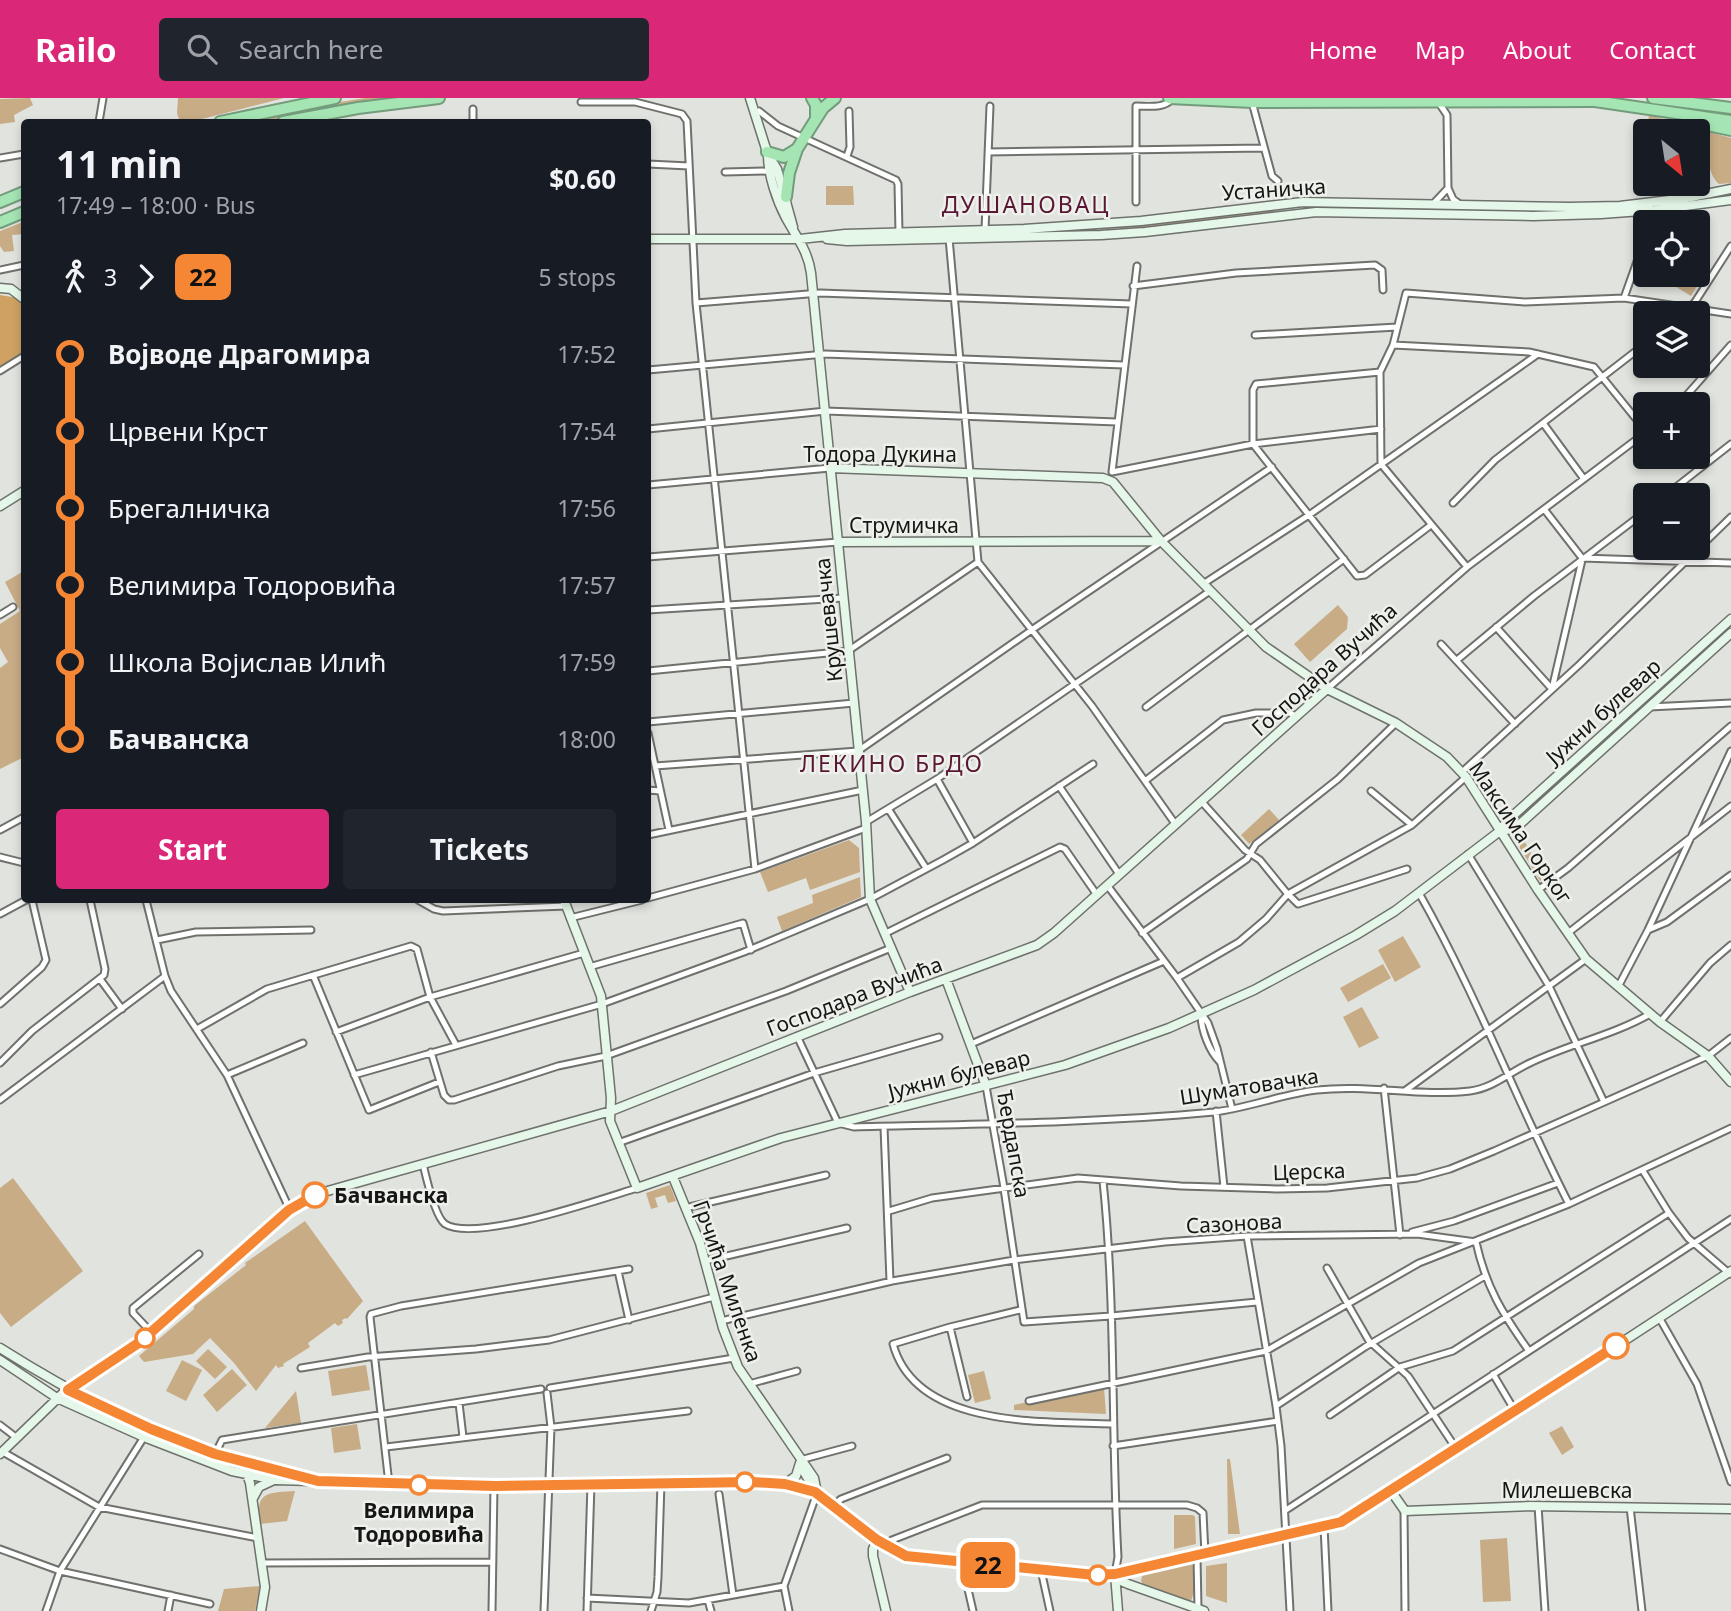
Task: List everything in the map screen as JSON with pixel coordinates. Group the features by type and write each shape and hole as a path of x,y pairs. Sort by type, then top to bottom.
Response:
{"highway":[{"path":"234,119 335,98"},
{"path":"299,119 358,108 439,98"},
{"path":"812,98 816,105 816,118"},
{"path":"767,154 784,157 797,149 823,108 835,98"},
{"path":"1171,98 1252,102 1588,99 1731,121"},
{"path":"1653,98 1731,108"},
{"path":"1647,108 1731,130"},
{"path":"786,197 789,173 797,149"},
{"path":"0,202 21,193"},
{"path":"0,222 21,213"}],"main road":[{"path":"750,98 763,138 769,171 785,217 793,229"},
{"path":"767,154 775,164 793,229"},
{"name":"Устаничка","path":"949,234 1140,221 1303,202 1620,206 1731,189"},
{"name":"Устаничка","path":"651,239 800,239 845,234 899,236 1145,232 1316,212 1592,215 1731,200"},
{"name":"Крушевачка","path":"793,229 809,259 813,293 863,790 870,899 910,992"},
{"path":"0,288 11,289 21,297"},
{"name":"Тодора Дукина","path":"830,468 1112,477"},
{"name":"Максима Горког","path":"1112,477 1161,541 1249,632 1274,654 1327,689 1396,723 1441,752 1464,775 1586,959 1660,1022 1708,1056 1731,1082"},
{"path":"0,506 21,493"},
{"name":"Струмичка","path":"838,542 1161,541"},
{"name":"Јужни булевар","path":"637,1188 780,1138 1065,1065 1110,1050 1201,1014 1321,955 1382,920 1500,831 1507,821 1731,619"},
{"name":"Јужни булевар","path":"1500,831 1520,824 1731,633"},
{"name":"Господара Вучића","path":"1,1453 57,1398 129,1350 289,1210 324,1192 611,1111 797,1036 1037,945 1097,895 1327,689"},
{"path":"565,903 602,1004 610,1121 637,1188"},
{"name":"Ђердапска","path":"946,979 986,1086"},
{"name":"Грчића Миленка","path":"673,1177 705,1261 734,1358 748,1385 814,1478 817,1493"},
{"path":"0,1360 57,1398 144,1437 248,1475 275,1480 495,1486 753,1482 785,1484 817,1493 877,1540 911,1557 1095,1575 1115,1574 1324,1526 1355,1514 1730,1273"},
{"path":"0,1348 68,1390 151,1429 237,1461 318,1481"},
{"path":"237,1461 248,1475 253,1501 265,1590 261,1611"},
{"path":"785,1484 799,1472 801,1462"},
{"path":"253,1501 259,1487 275,1480"},
{"path":"1391,1491 1404,1511"},
{"name":"Милешевска","path":"1404,1511 1538,1506 1731,1509"},
{"path":"877,1540 873,1556 886,1611"},
{"path":"1140,1569 1137,1579 1143,1590"},
{"path":"1115,1574 1121,1581 1201,1610"},
{"path":"1115,1574 1118,1611"}],"street":[{"path":"100,119 103,98"},
{"path":"1136,202 1136,106 1159,106 1169,103 1171,98"},
{"path":"581,102 625,101 646,104 682,114 686,118 696,303 755,869"},
{"path":"1437,101 1447,115 1448,188 1453,199 1463,206"},
{"path":"1447,115 1457,101"},
{"path":"1252,102 1272,176 1278,181"},
{"path":"985,230 990,106"},
{"path":"472,108 473,119"},
{"path":"760,111 778,126 847,156 897,182 899,236"},
{"path":"847,156 850,147 849,111"},
{"path":"988,152 1263,148"},
{"path":"0,158 21,155"},
{"path":"651,164 689,166"},
{"path":"725,172 769,171"},
{"path":"1431,205 1440,199 1448,188"},
{"path":"949,234 978,562 1110,730 1176,825"},
{"path":"1694,301 1731,246"},
{"path":"1133,286 1236,273 1375,265 1382,270 1383,290"},
{"path":"0,270 21,266"},
{"path":"1137,266 1112,477 1253,444 1381,429"},
{"path":"1624,298 1633,273"},
{"path":"696,303 813,293 1132,304"},
{"path":"1466,567 1381,464 1380,372 1393,345 1406,293 1525,302 1624,298 1644,301"},
{"path":"1710,311 1731,314"},
{"path":"1255,335 1397,327"},
{"path":"1393,345 1538,354 1594,367 1633,415"},
{"path":"1690,392 1731,345"},
{"path":"1453,503 1492,463 1633,353"},
{"path":"651,370 819,354 1124,365"},
{"path":"1203,584 1309,514 1538,354"},
{"path":"0,371 21,358"},
{"path":"1380,372 1255,385 1253,444 1360,577 1431,525"},
{"path":"651,429 826,411 1117,422"},
{"path":"1543,423 1584,479"},
{"name":"Господара Вучића","path":"1327,689 1466,567 1633,440"},
{"path":"1681,483 1731,444"},
{"path":"655,766 858,751 1272,467"},
{"name":"Тодора Дукина","path":"651,485 830,468"},
{"path":"1544,509 1582,558"},
{"path":"1177,978 1239,942 1266,919 1288,894 1412,825 1731,517"},
{"path":"1457,660 1582,558 1633,521"},
{"name":"Струмичка","path":"651,557 838,542"},
{"path":"1582,558 1731,563"},
{"path":"1552,690 1582,558"},
{"path":"1146,707 1343,559"},
{"path":"651,671 848,651 978,562"},
{"path":"651,897 755,869 866,825 1210,592"},
{"path":"651,610 843,598"},
{"path":"0,615 13,607"},
{"path":"1496,627 1552,690"},
{"path":"1441,643 1515,724"},
{"path":"651,722 853,703"},
{"path":"1649,707 1731,703"},
{"path":"1145,781 1223,720 1256,713 1287,713 1297,717"},
{"path":"1142,933 1244,861 1259,841 1338,779 1396,723"},
{"path":"1538,890 1731,726"},
{"path":"651,747 669,830"},
{"path":"1618,987 1648,930 1731,751"},
{"path":"354,1075 602,1004 751,950 870,899 973,843 1093,764"},
{"path":"937,779 973,843"},
{"path":"1059,786 1119,874"},
{"path":"651,790 660,791"},
{"path":"651,834 863,790"},
{"path":"1371,791 1412,825"},
{"path":"1202,802 1251,854 1260,860 1298,904 1407,869"},
{"path":"1568,934 1731,806"},
{"path":"890,810 926,868"},
{"path":"0,830 21,819"},
{"path":"886,933 1060,847 1065,849 1097,895"},
{"path":"1468,854 1549,986 1604,1102"},
{"path":"0,857 21,862"},
{"path":"1648,930 1667,922 1731,875"},
{"path":"1107,886 1201,1014 1202,1026 1220,1062 1232,1109"},
{"path":"1419,893 1488,1031 1569,1204"},
{"path":"0,914 21,903"},
{"path":"0,1004 45,962 33,903"},
{"path":"0,1063 32,1031 104,975 91,903"},
{"path":"147,903 171,991 226,1075 289,1210"},
{"path":"423,903 443,911 565,903"},
{"path":"570,918 630,903"},
{"path":"589,967 743,923 751,950"},
{"path":"157,940 196,932 311,930"},
{"path":"1660,1022 1710,963 1731,945"},
{"path":"197,1029 256,995 408,946 415,947 430,997 456,1045"},
{"path":"431,1052 446,1098 454,1100 558,1066 606,1056 786,991 891,948"},
{"path":"336,1032 430,997 584,953"},
{"path":"1406,1090 1586,959"},
{"path":"971,1044 1164,961"},
{"path":"313,975 369,1110 439,1082"},
{"path":"0,1100 165,976"},
{"path":"100,979 122,1009"},
{"name":"Шуматовачка","path":"838,1122 854,1128 994,1125 1216,1111 1314,1090 1384,1088 1474,1091 1532,1062 1650,1014"},
{"path":"797,1036 838,1122"},
{"path":"618,1143 814,1073 939,1037"},
{"name":"Церска","path":"889,1211 932,1198 1078,1178 1224,1188 1301,1189 1396,1182 1450,1169 1534,1134 1708,1056 1731,1038"},
{"path":"226,1075 303,1043"},
{"name":"Ђердапска","path":"986,1086 1024,1322 1111,1317"},
{"path":"1384,1088 1400,1235 1454,1221 1558,1183"},
{"path":"1216,1111 1224,1188"},
{"path":"884,1127 890,1281"},
{"path":"1029,1401 1266,1351 1419,1263 1569,1204 1731,1128"},
{"name":"Јужни булевар","path":"423,1164 440,1219 447,1225 456,1227 479,1228 512,1223 637,1188"},
{"path":"1643,1171 1669,1213 1693,1243 1730,1273"},
{"path":"685,1208 826,1175"},
{"path":"1103,1181 1109,1249 1112,1424 1119,1563 1115,1574"},
{"path":"1330,1416 1400,1367 1450,1353 1669,1213"},
{"path":"1286,1510 1731,1219"},
{"path":"705,1261 847,1228"},
{"name":"Сазонова","path":"721,1321 890,1281 1014,1260 1109,1249 1247,1236 1400,1235 1438,1236 1476,1242"},
{"path":"1247,1236 1278,1421 1286,1510 1290,1611"},
{"path":"1476,1242 1485,1276 1505,1317 1529,1351"},
{"path":"151,1332 134,1313 133,1308 199,1254"},
{"path":"1327,1268 1371,1344 1400,1367 1457,1450"},
{"path":"389,1484 370,1317 376,1311 629,1269"},
{"path":"618,1271 629,1320"},
{"path":"1276,1406 1371,1344 1485,1276"},
{"path":"301,1368 368,1357 536,1342 715,1297"},
{"path":"1111,1317 1258,1302"},
{"path":"1020,1310 893,1344 911,1377 947,1402 978,1414 1043,1421 1112,1424"},
{"path":"1660,1319 1697,1384 1731,1482"},
{"path":"950,1327 967,1397"},
{"path":"215,1454 222,1440 734,1358"},
{"path":"748,1385 797,1371"},
{"path":"1493,1374 1515,1411"},
{"path":"544,1611 551,1427 546,1390"},
{"path":"459,1403 463,1437"},
{"path":"386,1447 688,1411"},
{"path":"1113,1446 1278,1421"},
{"path":"0,1425 17,1438"},
{"path":"46,1611 60,1571 144,1437"},
{"path":"801,1462 852,1446"},
{"path":"1,1453 99,1507 258,1538"},
{"path":"834,1505 841,1499 947,1458"},
{"path":"652,1611 659,1577 661,1483"},
{"path":"587,1611 591,1484"},
{"path":"492,1611 495,1486"},
{"path":"789,1611 784,1586 817,1493"},
{"path":"719,1494 733,1595"},
{"path":"886,1545 892,1540 975,1507 998,1504 1187,1505 1197,1508 1204,1516 1201,1610"},
{"path":"1538,1506 1545,1611"},
{"path":"1630,1507 1642,1611"},
{"path":"1404,1511 1405,1611"},
{"path":"1324,1526 1328,1611"},
{"path":"0,1549 60,1571 210,1604"},
{"path":"262,1563 493,1562"},
{"path":"962,1563 973,1611"},
{"path":"1041,1570 1050,1611"},
{"path":"587,1598 689,1603 784,1586"},
{"path":"167,1611 171,1595"},
{"path":"708,1600 711,1611"}],"shaded area":[{"path":"30,98 33,105 14,115 15,122 0,124 0,99"},
{"path":"178,98 284,98 202,119 179,119"},
{"path":"365,98 401,98 282,119 255,119"},
{"path":"1710,132 1731,138 1731,183 1719,184 1710,168"},
{"path":"826,186 853,186 854,205 826,205"},
{"path":"1274,209 1274,212 1159,227 1073,230"},
{"path":"21,223 21,234 12,235 14,251 4,252 0,246 0,231"},
{"path":"1676,287 1696,287 1691,296"},
{"path":"0,295 18,298 21,304 21,354 0,367"},
{"path":"21,573 21,758 0,769 0,668 8,662 0,648 0,624 20,611 5,582"},
{"path":"1338,605 1348,617 1347,629 1310,662 1294,644"},
{"path":"1269,809 1279,820 1249,844 1241,835"},
{"path":"1522,837 1545,877 1540,881 1520,848"},
{"path":"849,840 859,848 860,872 810,890 806,878 768,892 760,872"},
{"path":"860,877 861,897 782,931 777,917 813,903 812,895"},
{"path":"1403,936 1421,967 1395,982 1378,950"},
{"path":"1383,964 1391,978 1348,1002 1340,988"},
{"path":"1362,1007 1379,1038 1359,1048 1343,1017"},
{"path":"13,1178 83,1271 11,1327 0,1313 0,1188"},
{"path":"670,1185 676,1201 668,1203 665,1195 655,1198 658,1207 651,1209 646,1193"},
{"path":"305,1221 363,1301 347,1319 342,1320 343,1323 338,1326 335,1323 308,1343 310,1347 283,1364 284,1366 278,1368 276,1365 256,1391 210,1338 193,1354 144,1362 139,1356 194,1309 194,1306 246,1265 245,1263"},
{"path":"208,1349 227,1367 215,1379 196,1361"},
{"path":"182,1360 202,1370 186,1401 166,1391"},
{"path":"366,1365 370,1390 332,1396 328,1371"},
{"path":"232,1369 247,1385 217,1412 203,1395"},
{"path":"984,1371 991,1399 975,1403 968,1375"},
{"path":"1104,1387 1106,1414 1014,1410 1014,1405"},
{"path":"296,1391 301,1423 265,1428"},
{"path":"357,1424 361,1449 334,1453 331,1428"},
{"path":"1562,1426 1574,1447 1562,1455 1549,1433"},
{"path":"1227,1459 1230,1459 1240,1534 1228,1534"},
{"path":"295,1491 287,1521 260,1524 259,1505 265,1496"},
{"path":"1174,1515 1195,1517 1196,1544 1174,1549"},
{"path":"1507,1538 1511,1601 1483,1602 1480,1540"},
{"path":"1188,1562 1194,1566 1195,1589 1191,1601 1146,1588 1141,1581 1143,1572"},
{"path":"1227,1563 1227,1603 1206,1596 1206,1566"},
{"path":"260,1586 255,1611 218,1611 224,1589"}],"bus line":[{"name":"22","path":"315,1195 289,1210 129,1350 68,1390 151,1429 215,1454 318,1481 495,1486 687,1482 785,1484 817,1493 877,1540 906,1556 1105,1575 1341,1522 1616,1346"}],"place":[{"name":"Бачванска","path":"315,1195"},
{"name":"Велимира Тодоровића","path":"419,1485"}],"district":[{"name":"ДУШАНОВАЦ","path":"1026,204"},
{"name":"ЛЕКИНО БРДО","path":"892,763"}]}
